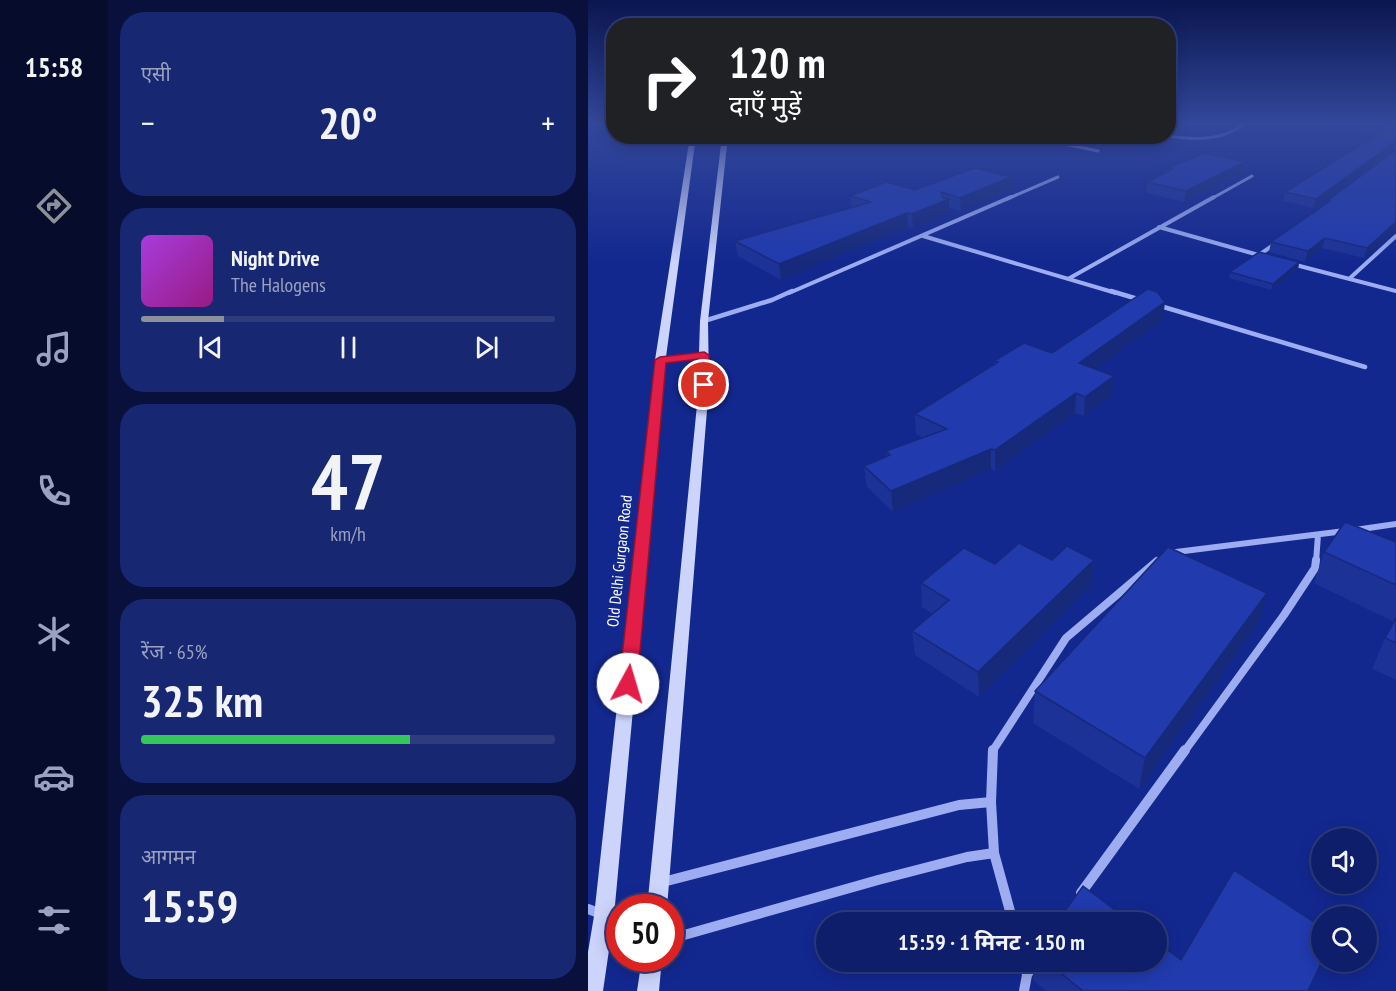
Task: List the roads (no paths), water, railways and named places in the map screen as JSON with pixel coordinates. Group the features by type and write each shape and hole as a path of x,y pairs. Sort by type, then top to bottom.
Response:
{"main road":[{"name":"Old Delhi Gurgaon Road","path":"592,991 604,916 660,360 688,170"},
{"path":"658,894 704,385 704,321 721,170"},
{"path":"660,360 704,355"},
{"path":"648,991 650,972"}],"street":[{"path":"1068,279 1252,176"},
{"path":"704,321 756,306 1058,177"},
{"path":"1159,227 1270,258"},
{"path":"923,236 1365,367"},
{"path":"1349,279 1396,236"},
{"path":"1259,255 1277,242"},
{"path":"1282,261 1396,291"},
{"path":"1010,912 994,853 991,802 992,750 1066,638 1133,579 1171,551 1396,524"},
{"path":"1076,900 1284,615 1315,568 1318,535"},
{"path":"659,883 958,805 991,802"},
{"path":"684,935 878,880 967,857 994,853"},
{"path":"588,909 604,916"},
{"path":"1024,991 1029,972"}]}
